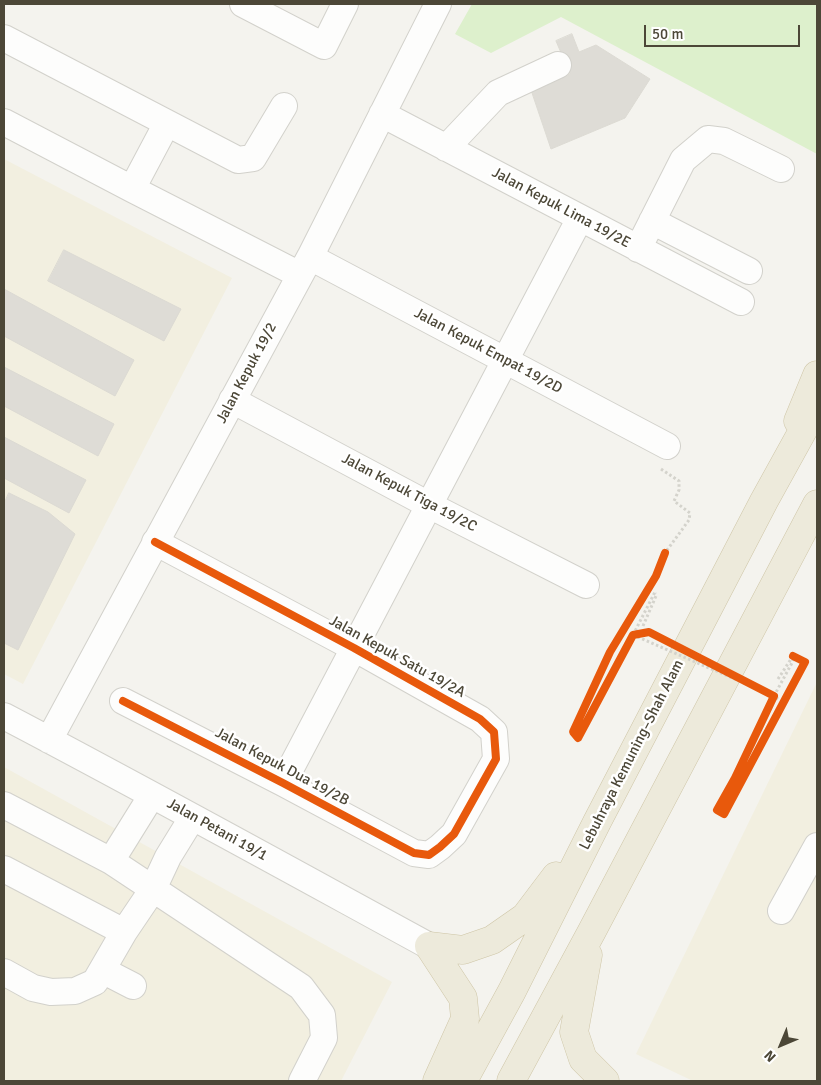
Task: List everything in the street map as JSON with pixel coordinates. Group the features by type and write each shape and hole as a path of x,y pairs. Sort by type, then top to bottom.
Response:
{"highway":[{"path":"764,501 817,375"},
{"name":"Lebuhraya Kemuning–Shah Alam","path":"463,1081 512,991 597,822 764,501 817,405"},
{"path":"511,1081 817,504"},
{"path":"429,946 463,950 492,940 525,917 597,822"},
{"path":"592,931 574,1032 583,1059 604,1081"},
{"path":"429,946 463,998 465,1019 437,1081"}],"street":[{"path":"243,4 324,46 344,4"},
{"name":"Jalan Kepuk 19/2","path":"48,740 305,266 438,4"},
{"path":"4,38 238,160 253,158 284,106"},
{"path":"446,148 498,93 558,65"},
{"name":"Jalan Kepuk Lima 19/2E","path":"382,114 740,302"},
{"name":"Jalan Kepuk Empat 19/2D","path":"4,122 132,189 305,266 505,360 667,446"},
{"path":"132,189 168,123"},
{"path":"638,249 682,160 708,139 724,141 781,169"},
{"path":"283,783 580,218"},
{"path":"652,221 750,271"},
{"name":"Jalan Kepuk Tiga 19/2C","path":"232,400 586,586"},
{"name":"Jalan Kepuk Satu 19/2A","path":"155,542 354,648 480,719 494,732 496,759 454,834 440,848 429,855"},
{"name":"Jalan Kepuk Dua 19/2B","path":"123,701 414,852 429,855"},
{"name":"Jalan Petani 19/1","path":"4,716 429,946"},
{"path":"111,861 152,795"},
{"path":"4,805 111,861 301,987 322,1015 324,1038 302,1081"},
{"path":"4,972 33,988 51,992 75,991 95,982 124,932 153,889 168,857 192,818"},
{"path":"781,911 817,846"},
{"path":"4,869 124,932"},
{"path":"102,970 133,986"}],"path":[{"path":"664,556 689,520 690,513 674,500 679,481 660,469 667,446"},
{"path":"645,593 650,584"},
{"path":"628,643 632,635 655,592 656,596 646,629 632,635"},
{"path":"632,635 778,700"},
{"path":"667,641 778,700"},
{"path":"778,679 796,657 778,700"},
{"path":"770,704 787,696"}],"shaded area":[{"path":"4,159 232,278 23,684 4,674"},
{"path":"817,682 817,1081 693,1081 636,1054"},
{"path":"4,767 392,982 341,1081 4,1081"}],"green space":[{"path":"472,4 817,4 817,154 561,17 491,53 455,34"}],"building":[{"path":"572,34 579,52 596,45 650,79 625,118 551,149 531,90 570,74 556,41"},
{"path":"64,250 181,309 164,341 48,281"},
{"path":"4,289 134,360 115,396 4,336"},
{"path":"4,367 114,424 98,456 4,406"},
{"path":"4,437 86,480 69,513 4,478"},
{"path":"9,493 48,512 75,534 18,650 4,643 4,504"}],"cycle path":[{"path":"123,701 414,853 429,855 454,834 496,759 494,732 480,719 354,648 155,542"},
{"path":"665,553 656,576 610,652 573,732 578,738 633,635 649,632 774,696 735,778 717,810 724,814 805,662 793,656"}]}
